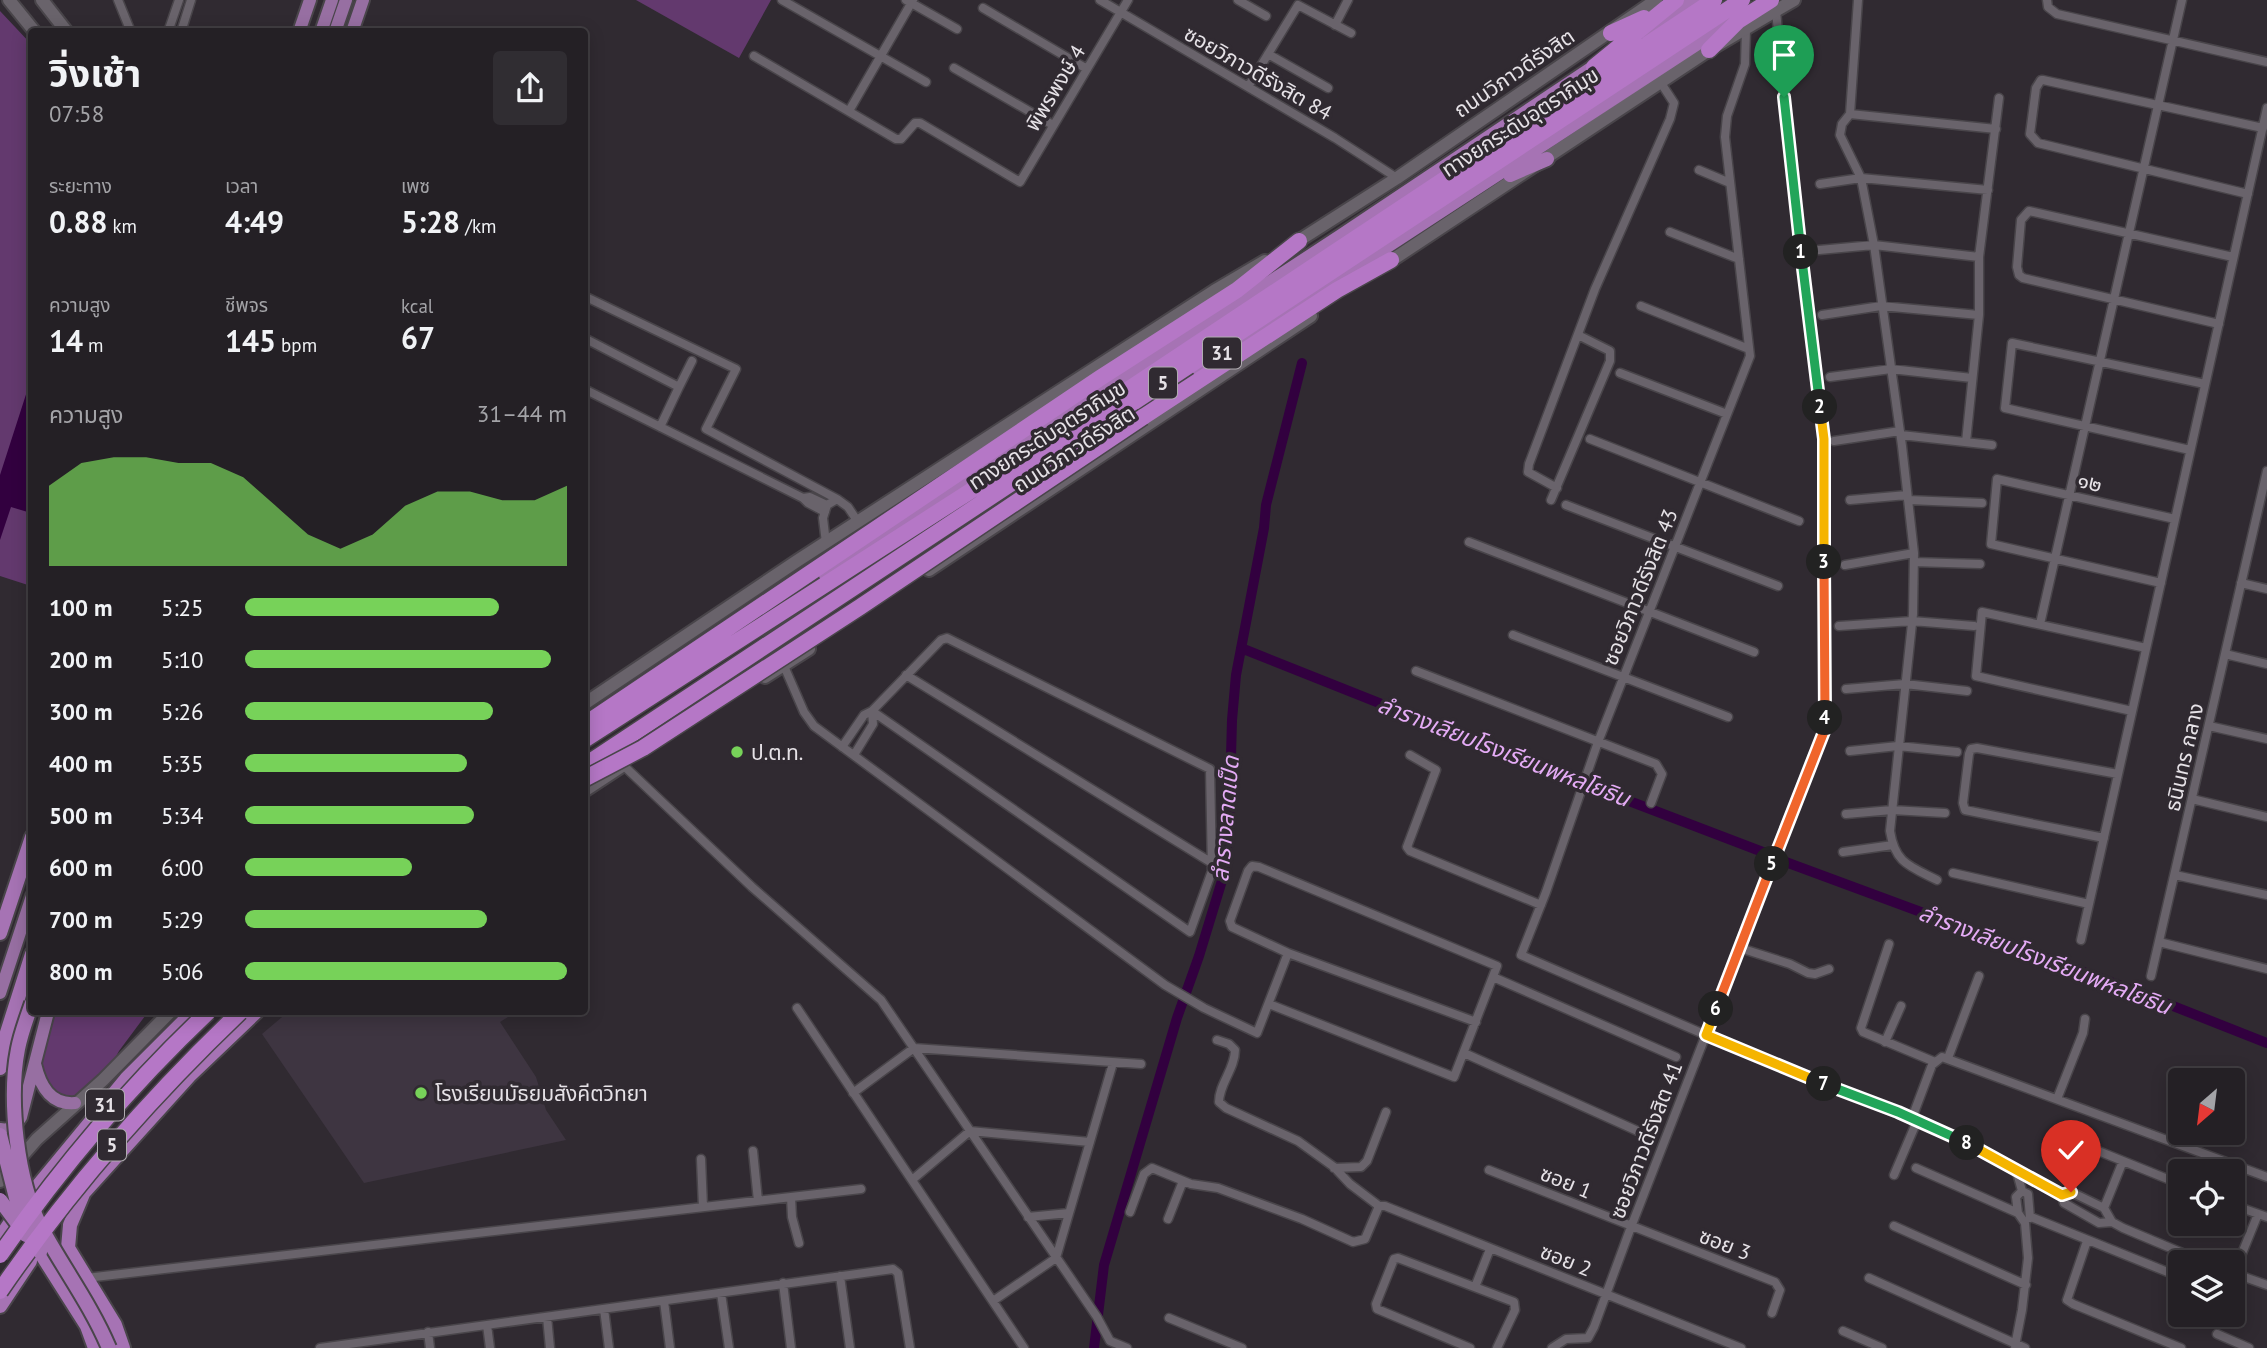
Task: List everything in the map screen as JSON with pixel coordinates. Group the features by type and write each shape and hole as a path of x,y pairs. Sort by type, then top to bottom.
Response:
{"highway":[{"name":"ถนนวิภาวดีรังสิต","path":"588,729 1341,236 1695,0"},
{"name":"ทางยกระดับอุตราภิมุข","path":"588,737 1132,387 1714,0"},
{"name":"ทางยกระดับอุตราภิมุข","path":"588,763 1742,0"},
{"name":"ถนนวิภาวดีรังสิต","path":"588,769 1763,0"},
{"path":"1594,66 1665,3"},
{"path":"1611,33 1665,3"},
{"name":"31","path":"1709,50 1738,21 1774,6"},
{"path":"1473,191 1547,159"},
{"name":"5","path":"588,722 1100,378 1237,290 1299,241"},
{"name":"5","path":"588,777 643,748 1337,290 1391,260"},
{"path":"605,777 637,738"},
{"path":"0,933 28,849"},
{"path":"0,1068 5,1039 28,967"},
{"path":"28,1015 18,1048 14,1082 17,1143 25,1182 40,1225 99,1322 109,1348"},
{"name":"31","path":"0,1237 23,1205 127,1079 190,1015"},
{"name":"5","path":"0,1255 29,1214 126,1095 205,1015"},
{"name":"5","path":"0,1291 87,1173 192,1057 237,1015"},
{"name":"31","path":"0,1306 42,1244 83,1193 181,1084 253,1015"},
{"path":"0,1135 16,1198 40,1252"},
{"path":"83,1193 67,1237 68,1248 115,1325 123,1348"},
{"path":"0,1200 40,1252 87,1326 95,1348"}],"main road":[{"path":"9,0 32,28"},
{"path":"42,0 64,28"},
{"path":"300,28 310,0"},
{"path":"322,28 331,0"},
{"path":"336,28 346,0"},
{"path":"353,28 363,0"},
{"name":"ถนนวิภาวดีรังสิต","path":"588,789 784,666 1155,421 1391,260 1709,50 1746,29 1774,6 1794,0"},
{"name":"ถนนวิภาวดีรังสิต","path":"588,701 1214,291 1299,241 1397,178 1611,33"},
{"path":"0,993 28,908"},
{"path":"0,1129 15,1127 21,1117 47,1015"},
{"name":"31","path":"0,1181 37,1139 103,1080 167,1015"},
{"path":"34,1060 41,1084 48,1094 65,1104 75,1103"}],"street":[{"path":"118,0 129,28"},
{"path":"169,28 179,0"},
{"path":"182,28 191,0"},
{"path":"782,0 926,82"},
{"name":"ซอยวิภาวดีรังสิต 84","path":"1100,0 1397,178"},
{"name":"พิพรพงษ์ 4","path":"849,111 896,139 901,139 915,123 920,123 1020,182 1128,0"},
{"path":"1238,0 1266,16"},
{"path":"1335,24 1348,0"},
{"path":"1858,0 1850,114 1842,124 1840,135 1861,178 1874,245 1901,433 1914,557 1912,621 1890,831 1899,859 1937,880"},
{"path":"2047,0 2048,7 2057,14 2267,61"},
{"path":"2040,624 2182,0"},
{"path":"754,56 849,111 910,1 957,29"},
{"path":"1248,87 1298,5 1351,33"},
{"name":"ซอยวิภาวดีรังสิต 41","path":"1552,1348 1566,1339 1583,1339 1590,1335 1608,1295 1631,1227 1825,729 1824,439 1774,6"},
{"path":"983,8 1087,69"},
{"name":"ซอยวิภาวดีรังสิต 43","path":"1706,1035 1521,954 1598,742 1750,356 1725,137 1727,116 1745,64 1746,29"},
{"path":"1268,54 1328,88"},
{"path":"954,68 1053,125"},
{"path":"2248,194 2044,146 2034,140 2031,134 2036,88 2040,80 2043,80 2263,128"},
{"path":"1557,488 1532,477 1528,468 1595,289 1670,119 1674,103 1661,83"},
{"path":"1966,442 1979,315 1979,257 1999,98"},
{"path":"2081,940 2267,108"},
{"path":"1850,114 1996,129"},
{"path":"1699,170 1730,183"},
{"path":"1820,184 1861,178 1988,190"},
{"path":"2219,324 2029,280 2019,275 2017,267 2021,220 2029,211 2233,257"},
{"path":"1670,232 1739,259"},
{"path":"1819,250 1874,245 1979,257"},
{"path":"588,298 736,369 706,429 837,499 848,507 858,522"},
{"path":"1642,306 1749,349"},
{"path":"1822,315 1881,306 1979,315"},
{"path":"1551,500 1610,361 1610,351 1578,335"},
{"path":"588,340 679,387"},
{"path":"2190,450 2005,408 2012,342 2205,384"},
{"path":"660,427 692,361"},
{"path":"1830,377 1891,369 1972,377"},
{"path":"1620,373 1727,414"},
{"path":"588,391 803,498 808,503 826,508"},
{"path":"1835,441 1901,433 1992,445"},
{"path":"1590,439 1799,521"},
{"name":"ธนินทร กลาง","path":"2151,976 2241,583 2263,510 2267,471"},
{"name":"๑๒","path":"2055,560 1991,544 1997,479 2175,519"},
{"path":"1850,500 1908,497 1982,503"},
{"path":"826,543 823,519 826,508 837,499"},
{"path":"1566,505 1778,586"},
{"path":"1469,542 1754,652"},
{"path":"1845,565 1914,557 1980,564"},
{"path":"2055,560 2161,583"},
{"path":"2241,583 2267,589"},
{"path":"2132,711 1976,676 1982,612 2146,648"},
{"path":"1839,626 1912,621 1974,626"},
{"path":"1513,635 1728,716"},
{"path":"842,747 864,715 872,711 941,640 947,638 1210,769 1212,863 1208,886 1190,932 872,711"},
{"path":"2225,654 2267,664"},
{"path":"784,666 804,712 814,726 1182,996 1257,1033 1288,953"},
{"path":"1416,671 1656,764 1662,774 1651,803"},
{"path":"906,675 1212,863"},
{"path":"1846,688 1905,684 1967,691"},
{"path":"853,755 873,724 872,711"},
{"path":"2209,726 2267,739"},
{"path":"1850,751 1898,746 1957,752"},
{"path":"2104,838 1965,810 1963,803 1969,754 1971,749 1977,748 2118,774"},
{"path":"1410,755 1436,770 1407,846 1410,851 1541,905"},
{"path":"623,765 752,887 881,1000 1098,1319 1108,1344 1127,1348"},
{"path":"2192,799 2267,817"},
{"path":"1846,814 1892,810 1945,813"},
{"path":"1843,852 1893,845"},
{"path":"1269,1004 1454,1077 1464,1053 1476,1022 1497,966 1252,866 1230,921 1232,928 1288,953 1476,1022"},
{"path":"1953,873 2089,904"},
{"path":"2175,875 2267,895"},
{"path":"2159,943 2267,969"},
{"path":"1889,944 1861,1028 1863,1032 1935,1062"},
{"path":"1740,948 1790,964 1808,973 1829,970"},
{"path":"1948,1058 1979,976"},
{"path":"1493,977 1676,1057"},
{"path":"1885,1042 1900,1006"},
{"path":"797,1009 1024,1348"},
{"path":"2057,1099 2083,1033 2085,1019"},
{"path":"1706,1035 1915,1120 2016,1169 2062,1195 2064,1203 2099,1223 2112,1222 2176,1250"},
{"path":"1130,1212 1147,1170 1152,1168 1202,1187 1218,1188 1302,1219 1353,1242 1365,1239 1378,1206 1350,1184 1334,1167 1298,1141 1226,1108 1219,1102 1235,1058 1235,1050 1229,1044 1217,1040"},
{"path":"853,1093 914,1048 1141,1065"},
{"path":"1464,1053 1642,1133"},
{"path":"1894,1175 1935,1062 1938,1058 1948,1058 2267,1177"},
{"path":"993,1301 1056,1258 1114,1063"},
{"path":"1334,1167 1361,1167 1367,1161 1386,1112"},
{"path":"912,1180 970,1131 1090,1142"},
{"path":"2071,1140 2168,1179"},
{"path":"753,1151 758,1201"},
{"path":"701,1159 703,1207"},
{"path":"2104,1208 2123,1161"},
{"path":"1916,1168 2018,1213 2028,1220 2168,1272"},
{"path":"2015,1346 2028,1258 2028,1194 2022,1191 2016,1169"},
{"name":"ซอย 1","path":"1489,1170 1631,1227"},
{"path":"1168,1219 1183,1181"},
{"path":"86,1278 861,1189"},
{"path":"2018,1213 2016,1197 2022,1191"},
{"path":"2062,1195 2071,1192 2104,1208 2112,1222"},
{"path":"791,1197 792,1217 799,1243"},
{"name":"ซอย 2","path":"1378,1206 1385,1206 1608,1295 1716,1344 1741,1348"},
{"path":"2245,1209 2267,1217"},
{"path":"1028,1217 1069,1213"},
{"path":"2243,1250 2258,1214"},
{"path":"1894,1226 2026,1285"},
{"name":"ซอย 3","path":"1631,1227 1775,1282 1780,1290 1772,1313"},
{"path":"2087,1241 2067,1300 2181,1348"},
{"path":"1475,1287 1490,1249"},
{"path":"1471,1348 1377,1309 1376,1304 1391,1262 1398,1258 1514,1302 1516,1306 1497,1348"},
{"path":"320,1348 372,1344 428,1332 889,1269 898,1273 910,1348"},
{"path":"840,1276 850,1348"},
{"path":"2245,1277 2267,1285"},
{"path":"1869,1278 2015,1346 2025,1348"},
{"path":"783,1283 791,1348"},
{"path":"720,1293 729,1348"},
{"path":"664,1301 670,1348"},
{"path":"604,1309 609,1348"},
{"path":"547,1317 550,1348"},
{"path":"1169,1318 1242,1348"},
{"path":"487,1325 490,1348"},
{"path":"1843,1331 1882,1348"},
{"path":"428,1332 430,1348"},
{"path":"2217,1334 2249,1348"}],"shaded area":[{"path":"636,0 771,0 739,58"},
{"path":"0,11 28,41 28,585 0,576"},
{"path":"28,388 28,512 11,507 0,540 0,475"},
{"path":"50,1015 146,1015 119,1051 103,1080 64,1101 41,1084 38,1055"},
{"name":"โรงเรียนมัธยมสังคีตวิทยา","path":"284,1015 511,1015 500,1022 536,1077 546,1110 566,1140 364,1183 262,1034"}],"waterway":[{"name":"ลำรางลาดเป็ด","path":"1094,1348 1104,1265 1177,1018 1224,874 1229,829 1236,675 1266,505 1302,363"},
{"name":"ลำรางเลียบโรงเรียนพหลโยธิน","path":"1241,648 1768,854"},
{"name":"ลำรางเลียบโรงเรียนพหลโยธิน","path":"1783,861 2140,993 2267,1043"}],"place":[{"name":"ป.ต.ท.","path":"737,752"},
{"name":"โรงเรียนมัธยมสังคีตวิทยา","path":"421,1093"}],"route":[{"path":"1784,97 1824,439 1825,729 1706,1035 1952,1136 2062,1195 2071,1192"}]}
